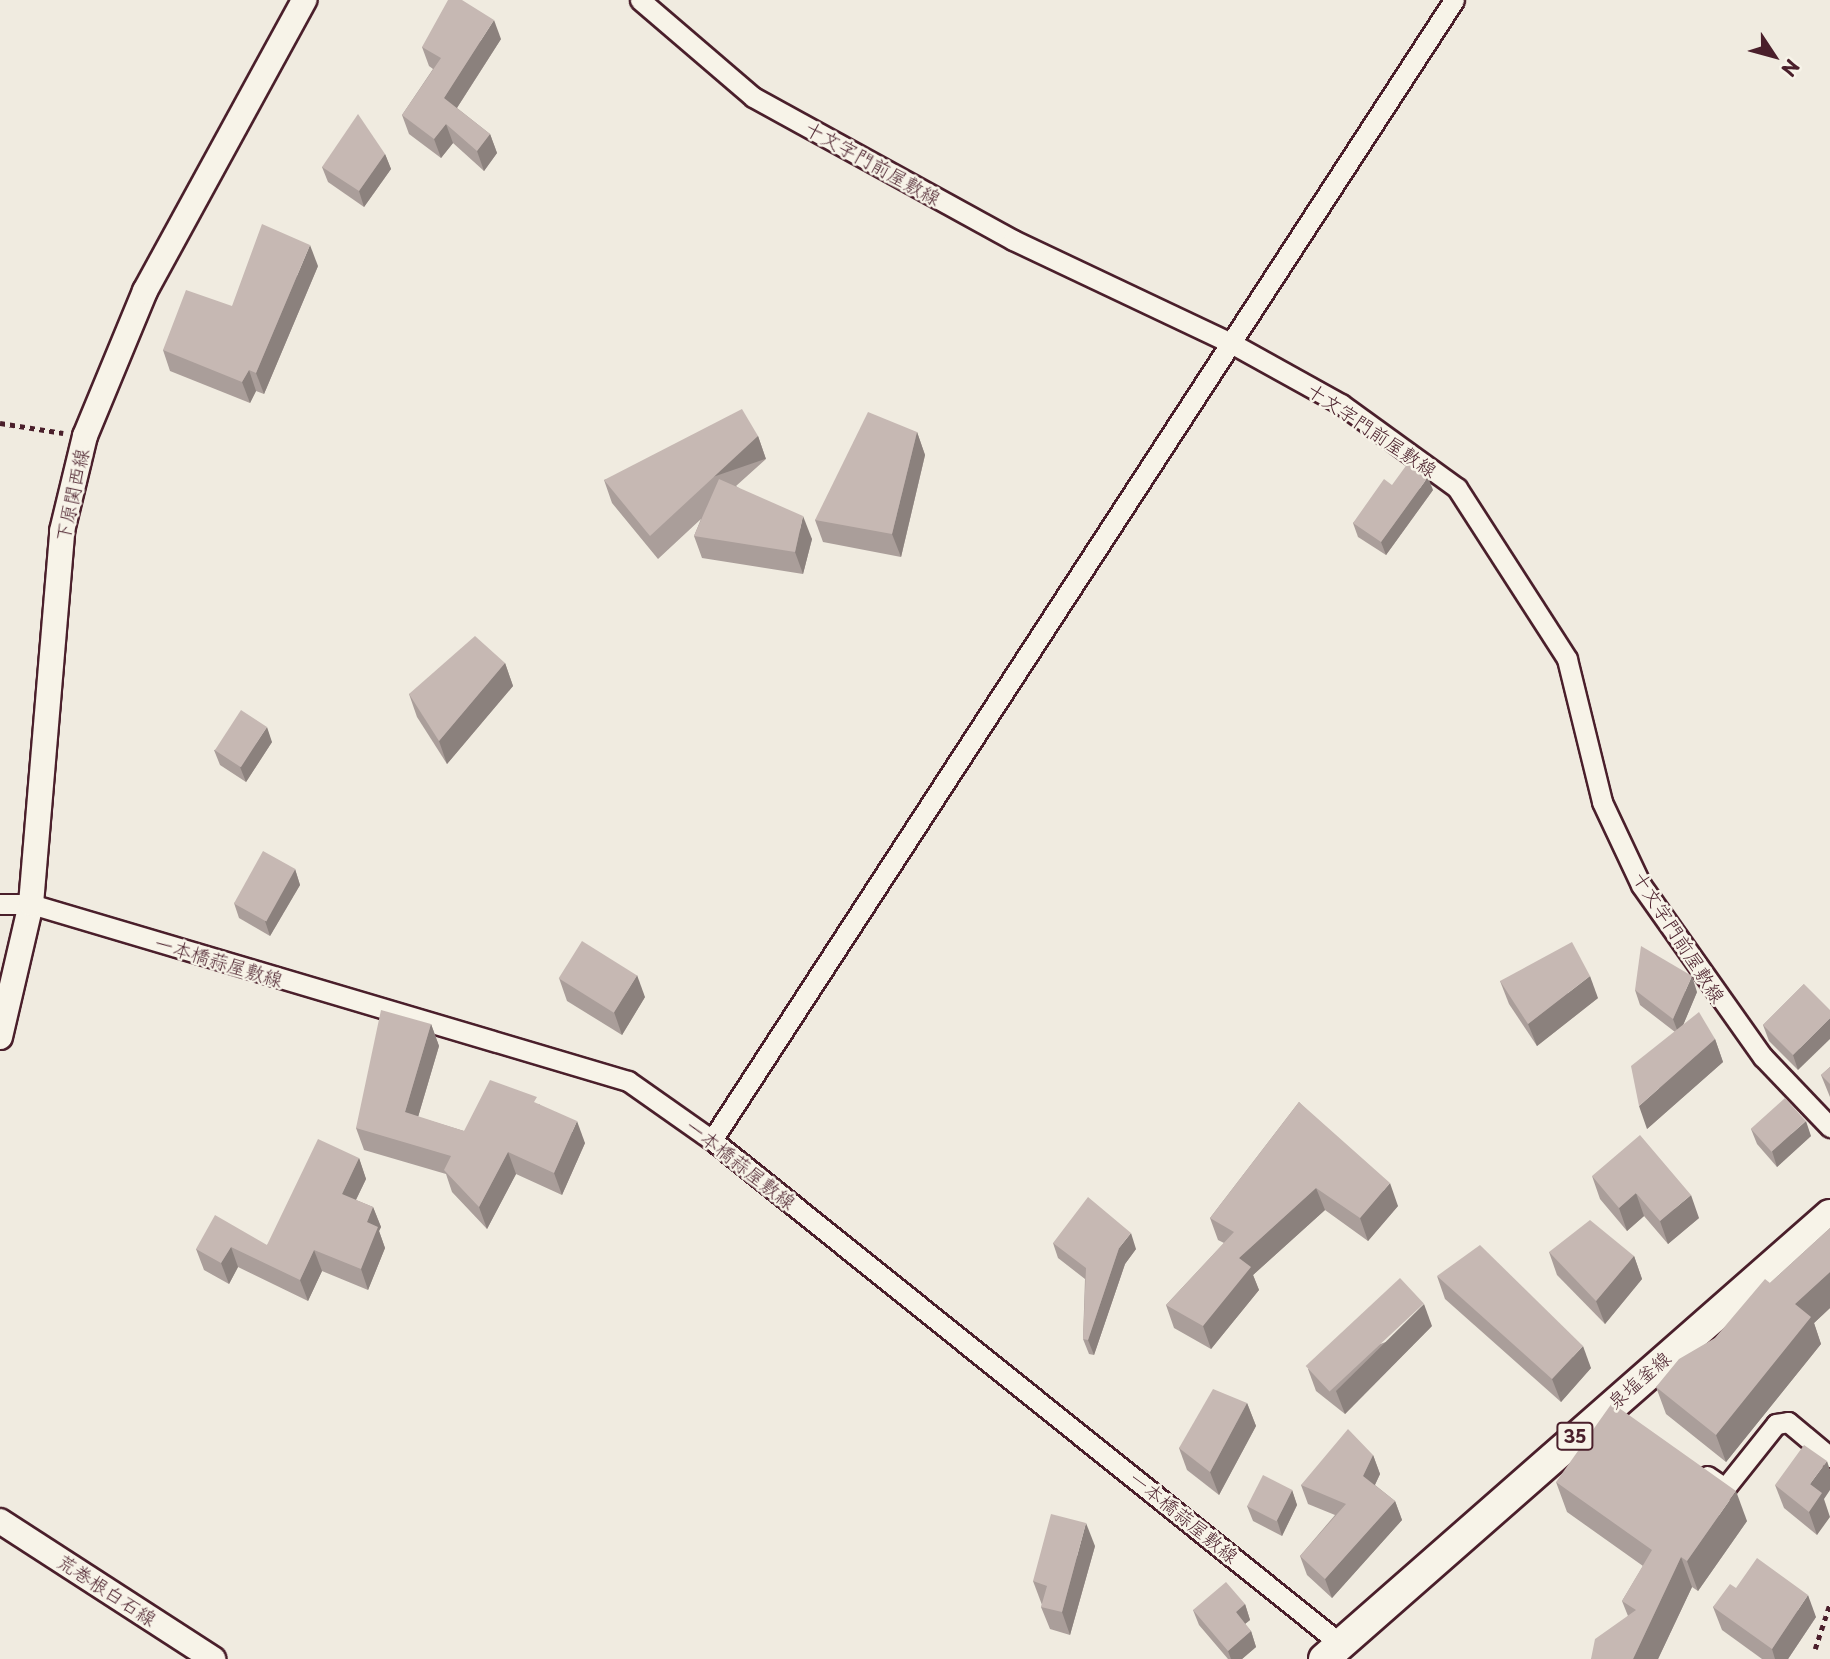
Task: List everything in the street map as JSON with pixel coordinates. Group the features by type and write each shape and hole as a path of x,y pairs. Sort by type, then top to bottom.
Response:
{"main road":[{"name":"泉塩釜線","path":"1331,1650 1619,1412 1830,1214"}],"street":[{"name":"下原関西線","path":"0,1037 31,904 62,531 85,436 145,291 304,0"},
{"name":"十文字門前屋敷線","path":"640,0 753,97 1013,240 1231,342 1341,404 1457,488 1567,659 1602,802 1641,885 1763,1057 1830,1127"},
{"path":"712,1140 1454,0"},
{"name":"一本橋蒜屋敷線","path":"0,904 31,904 628,1081 712,1140 1331,1650"},
{"path":"1693,1465 1725,1488 1776,1424 1788,1422 1830,1457"},
{"name":"荒巻根白石線","path":"0,1521 213,1659"}],"path":[{"path":"0,423 85,436"},
{"path":"1815,1649 1830,1603"}],"building":[{"path":"448,0 462,0 494,20 444,98 490,134 477,151 446,124 434,139 402,115 441,58 422,47"},
{"path":"358,114 385,154 359,191 322,167"},
{"path":"262,224 310,245 256,373 249,370 242,382 163,350 186,290 232,306"},
{"path":"742,409 758,436 650,536 604,480"},
{"path":"868,412 917,432 892,534 815,520"},
{"path":"1408,463 1428,477 1381,542 1353,523 1384,479 1392,485"},
{"path":"719,479 803,516 795,552 694,536"},
{"path":"475,636 505,663 439,741 409,694"},
{"path":"241,710 267,727 241,767 215,750"},
{"path":"263,851 295,869 266,921 234,903"},
{"path":"582,941 637,975 614,1013 559,978"},
{"path":"1572,942 1590,976 1528,1024 1500,981"},
{"path":"1641,946 1692,976 1673,1019 1635,990"},
{"path":"1804,984 1830,1010 1830,1018 1793,1055 1763,1025"},
{"path":"381,1010 431,1024 405,1112 464,1131 490,1080 537,1097 534,1102 577,1121 554,1173 508,1152 479,1207 444,1170 451,1156 356,1128"},
{"path":"1699,1012 1715,1039 1639,1106 1631,1066"},
{"path":"1830,1067 1830,1084 1821,1075"},
{"path":"1785,1098 1806,1121 1772,1152 1751,1129"},
{"path":"1299,1102 1390,1183 1360,1218 1316,1188 1239,1258 1251,1267 1203,1326 1166,1305 1234,1232 1210,1218"},
{"path":"1640,1135 1691,1195 1660,1221 1636,1193 1619,1208 1592,1176"},
{"path":"318,1139 359,1158 342,1194 373,1207 367,1222 378,1227 361,1269 314,1250 300,1280 231,1247 221,1263 196,1249 215,1215 267,1245"},
{"path":"1088,1197 1131,1233 1119,1248 1088,1340 1083,1339 1086,1268 1053,1243"},
{"path":"1590,1220 1634,1256 1596,1301 1549,1252"},
{"path":"1830,1228 1830,1272 1795,1304 1811,1317 1716,1435 1656,1387 1679,1359 1715,1338 1765,1279 1770,1283"},
{"path":"1480,1245 1583,1346 1552,1379 1437,1276"},
{"path":"1400,1278 1424,1304 1330,1392 1306,1366"},
{"path":"1213,1389 1247,1403 1210,1472 1179,1448"},
{"path":"1612,1403 1736,1491 1687,1561 1681,1557 1633,1659 1591,1659 1595,1639 1636,1610 1622,1601 1652,1550 1556,1482"},
{"path":"1348,1429 1373,1455 1363,1476 1395,1501 1325,1579 1300,1556 1346,1504 1301,1485"},
{"path":"1804,1445 1827,1461 1810,1484 1822,1493 1809,1512 1775,1485"},
{"path":"1263,1475 1292,1490 1277,1521 1247,1506"},
{"path":"1051,1514 1086,1523 1062,1612 1041,1607 1047,1586 1033,1581"},
{"path":"1757,1558 1808,1595 1772,1649 1713,1607 1730,1584 1736,1588"},
{"path":"1226,1582 1245,1604 1236,1612 1251,1631 1228,1651 1193,1610"}]}
